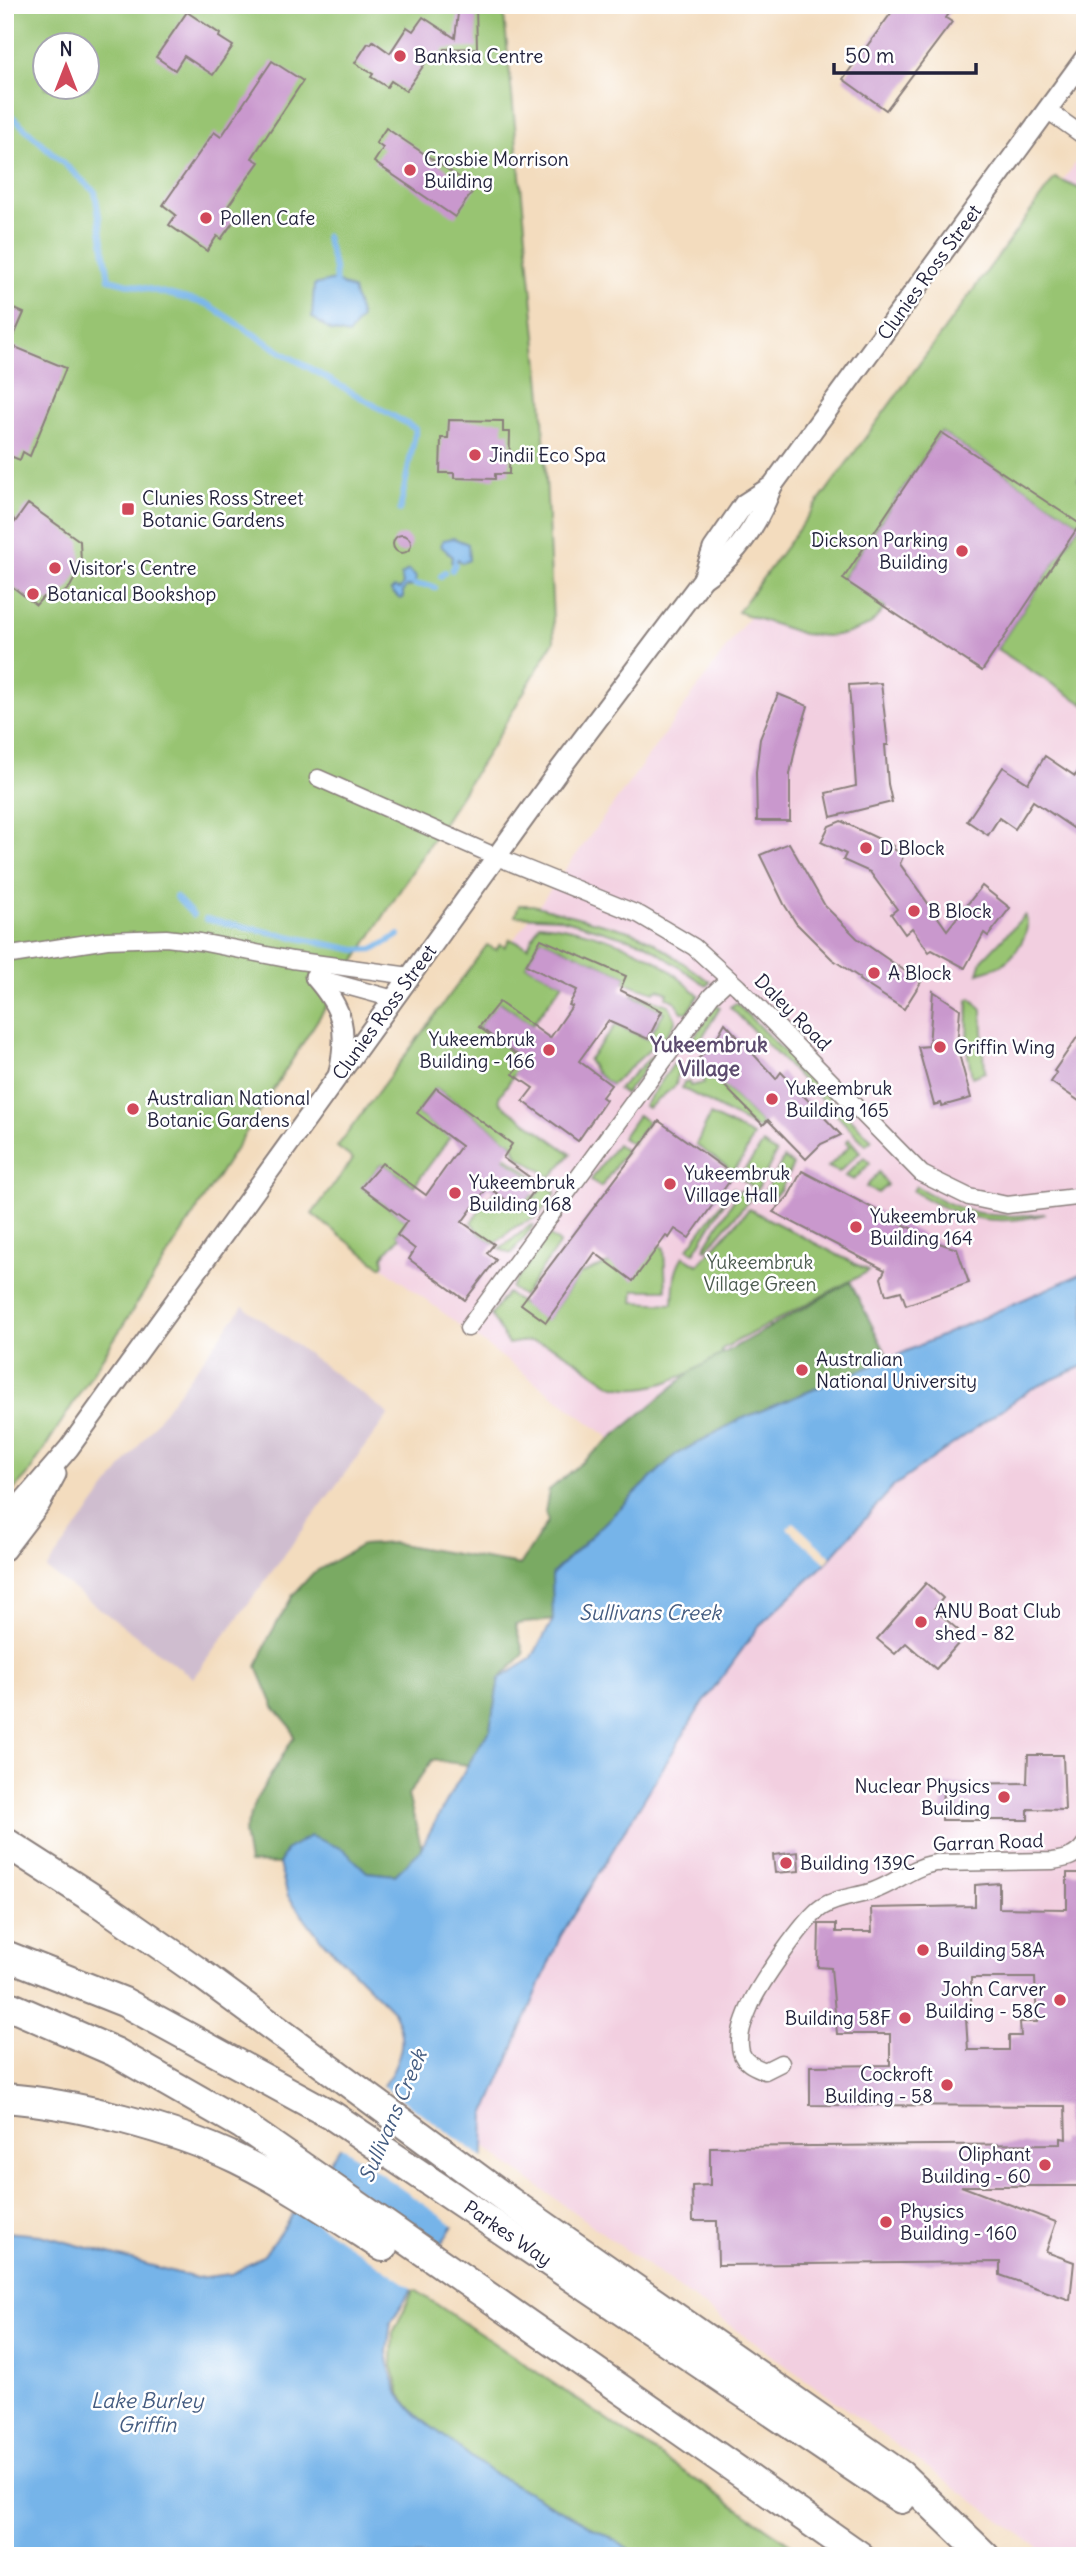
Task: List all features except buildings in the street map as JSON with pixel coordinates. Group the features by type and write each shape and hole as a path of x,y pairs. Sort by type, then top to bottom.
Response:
{"highway":[{"path":"5,1842 163,1947 354,2087 501,2212"},
{"name":"Parkes Way","path":"5,1955 124,2002 333,2116 501,2212 985,2556"},
{"path":"5,2004 49,2021 139,2065 241,2124 291,2175 456,2276 860,2556"},
{"path":"5,2098 93,2113 166,2131 234,2158 291,2175"}],"street":[{"name":"Clunies Ross Street","path":"5,1522 69,1448 557,773 703,579 725,564 761,514 772,486 1085,58"},
{"path":"1047,110 1085,137"},
{"name":"Daley Road","path":"318,778 497,857 640,915 694,947 922,1174 969,1197 1007,1205 1085,1196"},
{"path":"5,956 65,945 139,938 200,942 292,960 410,976"},
{"path":"292,960 315,977 333,998 343,1027 343,1052 338,1076"},
{"path":"315,977 394,999"},
{"path":"468,1328 711,996 729,979"},
{"name":"Clunies Ross Street","path":"5,1550 40,1504 69,1448"},
{"name":"Garran Road","path":"781,2063 765,2071 749,2063 741,2054 740,2036 751,2003 805,1923 821,1908 836,1899 873,1891 919,1866 935,1863 1068,1859 1079,1852 1085,1843"}],"shaded area":[{"name":"Australian National University","path":"1085,150 1085,2556 1050,2556 518,2172 391,2074 402,2054 398,2022 393,2011 320,1938 288,1896 279,1864 419,1852 490,1729 499,1679 531,1659 553,1620 551,1596 656,1473 312,1214 634,776"},
{"path":"243,1306 389,1414 193,1678 46,1569"}],"green space":[{"name":"Australian National Botanic Gardens","path":"5,5 503,5 542,396 554,641 494,743 27,1476 5,1499"},
{"path":"1055,178 1085,191 1085,468 1078,480 1085,484 1085,705 997,649 1080,524 941,432 843,578 886,607 870,625 846,634 803,634 738,612"},
{"path":"519,905 533,905 633,932 652,941 710,982 707,986 644,943 558,918 515,916"},
{"path":"1025,915 1025,935 1012,956 998,966 978,973 982,960"},
{"path":"539,924 580,931 635,949 674,974 699,995 688,1012 682,1012 675,1001 666,997 668,993 658,989 654,992 623,982 626,976 541,939 526,965 563,983 532,1025 500,1002 479,1027 524,1060 499,1097 500,1103 571,1154 551,1177 518,1156 512,1144 436,1088 417,1113 450,1137 414,1186 382,1163 362,1187 407,1221 397,1234 400,1237 383,1256 384,1264 381,1267 312,1214 353,1159 337,1147 487,945 496,950 500,944 505,947 510,939 528,947"},
{"path":"633,994 669,1005 676,1020 669,1032 611,1085 597,1074 588,1060 616,1025 648,1039 664,1012 632,996"},
{"path":"971,998 982,1010 985,1072 972,1077 967,1050 968,1000"},
{"path":"736,1003 872,1140 866,1145 730,1007"},
{"path":"716,1005 720,1008 698,1044 691,1041 708,1017 706,1015"},
{"path":"657,1051 625,1094 618,1089"},
{"path":"675,1062 678,1070 676,1085 648,1108 644,1106"},
{"path":"710,1071 763,1125 758,1129 682,1088 684,1082 689,1081 690,1086 704,1083 703,1078"},
{"path":"638,1115 648,1122 632,1144 622,1138"},
{"path":"710,1115 753,1136 743,1158 733,1171 696,1145"},
{"path":"849,1139 860,1152 839,1172 828,1167 850,1146 846,1142"},
{"path":"617,1144 626,1151 601,1187 591,1180"},
{"path":"763,1144 776,1153 757,1190 739,1177"},
{"path":"504,1155 556,1193 537,1217 515,1227 494,1244 481,1235 471,1222 494,1192 520,1210 531,1195 535,1197 542,1187 503,1158"},
{"path":"864,1157 870,1163 854,1180 845,1176"},
{"path":"784,1158 793,1165 780,1190 770,1200 763,1195"},
{"path":"879,1172 887,1185 878,1193 866,1187"},
{"path":"916,1186 949,1203 978,1213 1008,1216 1045,1214 1009,1220 976,1218 929,1200 913,1191"},
{"path":"734,1187 694,1253 688,1248"},
{"path":"740,1190 751,1198 706,1250 704,1248"},
{"name":"Yukeembruk Village Green","path":"749,1209 869,1271 722,1349 721,1358 672,1380 645,1387 613,1385 565,1353 544,1344 508,1344 491,1315 507,1293 546,1321 580,1274 659,1245 664,1248 666,1290 634,1290 633,1302 673,1304 676,1273 683,1256 698,1265"},
{"path":"534,1225 511,1254 500,1249"},
{"path":"549,1235 560,1243 523,1296 511,1288"},
{"path":"850,1282 889,1359 741,1419 675,1455 552,1574 554,1620 515,1624 524,1654 499,1679 490,1729 468,1765 432,1760 408,1795 423,1853 395,1875 367,1872 287,1849 279,1864 249,1863 244,1833 257,1798 294,1737 291,1727 274,1707 257,1667 269,1637 293,1595 313,1573 362,1545 393,1543 520,1565 548,1521 545,1512 549,1490 692,1371"},
{"path":"414,2289 808,2556 640,2556 491,2472 417,2416 401,2395 392,2366 393,2333"}],"water":[{"path":"334,280 353,290 361,318 348,335 331,331 312,317 314,285"},
{"path":"453,538 468,544 469,560 462,563 458,559 455,564 451,562 452,556 441,546 443,540"},
{"path":"408,570 416,577 415,586 406,587 403,598 400,599 391,591 394,588 400,589 403,584 401,576"},
{"name":"Sullivans Creek","path":"1085,1272 1085,1365 1031,1389 894,1486 826,1563 760,1625 697,1712 560,1937 485,2115 483,2179 391,2322 387,2352 390,2370 399,2395 417,2416 491,2472 640,2556 5,2556 5,2232 41,2235 196,2278 232,2274 264,2255 391,2074 401,2050 400,2028 393,2011 320,1938 288,1896 279,1864 287,1849 310,1836 343,1849 367,1872 395,1875 419,1852 490,1729 499,1679 531,1659 553,1620 552,1574 675,1455 741,1419 889,1359"}],"pier":[{"path":"793,1522 831,1557 826,1563 787,1528"},
{"path":"380,2084 487,2160 486,2181 456,2227 338,2144"},
{"path":"322,2166 443,2248 415,2290 293,2207"}],"waterway":[{"path":"5,110 95,192 109,279 207,304 283,353 416,429 400,510"},
{"path":"326,236 335,270 336,288"},
{"path":"452,570 455,564"},
{"path":"441,576 445,572"},
{"path":"415,585 435,588"},
{"path":"176,897 193,915"},
{"path":"206,919 356,950 375,949 399,935"}],"place":[{"name":"Banksia Centre","path":"400,56"},
{"name":"Crosbie Morrison Building","path":"410,170"},
{"name":"Pollen Cafe","path":"206,218"},
{"name":"Jindii Eco Spa","path":"475,455"},
{"name":"Clunies Ross Street Botanic Gardens","path":"128,509"},
{"name":"Dickson Parking Building","path":"962,551"},
{"name":"Visitor's Centre","path":"55,568"},
{"name":"Botanical Bookshop","path":"33,594"},
{"name":"D Block","path":"866,848"},
{"name":"B Block","path":"914,911"},
{"name":"A Block","path":"874,973"},
{"name":"Griffin Wing","path":"940,1047"},
{"name":"Yukeembruk Building - 166","path":"549,1050"},
{"name":"Yukeembruk Building 165","path":"772,1099"},
{"name":"Australian National Botanic Gardens","path":"133,1109"},
{"name":"Yukeembruk Village Hall","path":"670,1184"},
{"name":"Yukeembruk Building 168","path":"455,1193"},
{"name":"Yukeembruk Building 164","path":"856,1227"},
{"name":"Australian National University","path":"802,1370"},
{"name":"ANU Boat Club shed - 82","path":"921,1622"},
{"name":"Nuclear Physics Building","path":"1004,1797"},
{"name":"Building 139C","path":"786,1863"},
{"name":"Building 58A","path":"923,1950"},
{"name":"John Carver Building - 58C","path":"1060,2000"},
{"name":"Building 58F","path":"905,2018"},
{"name":"Cockroft Building - 58","path":"947,2085"},
{"name":"Oliphant Building - 60","path":"1045,2165"},
{"name":"Physics Building - 160","path":"886,2222"}],"district":[{"name":"Yukeembruk Village","path":"709,1057"}],"water label":[{"name":"Lake Burley Griffin","path":"147,2413"}]}
